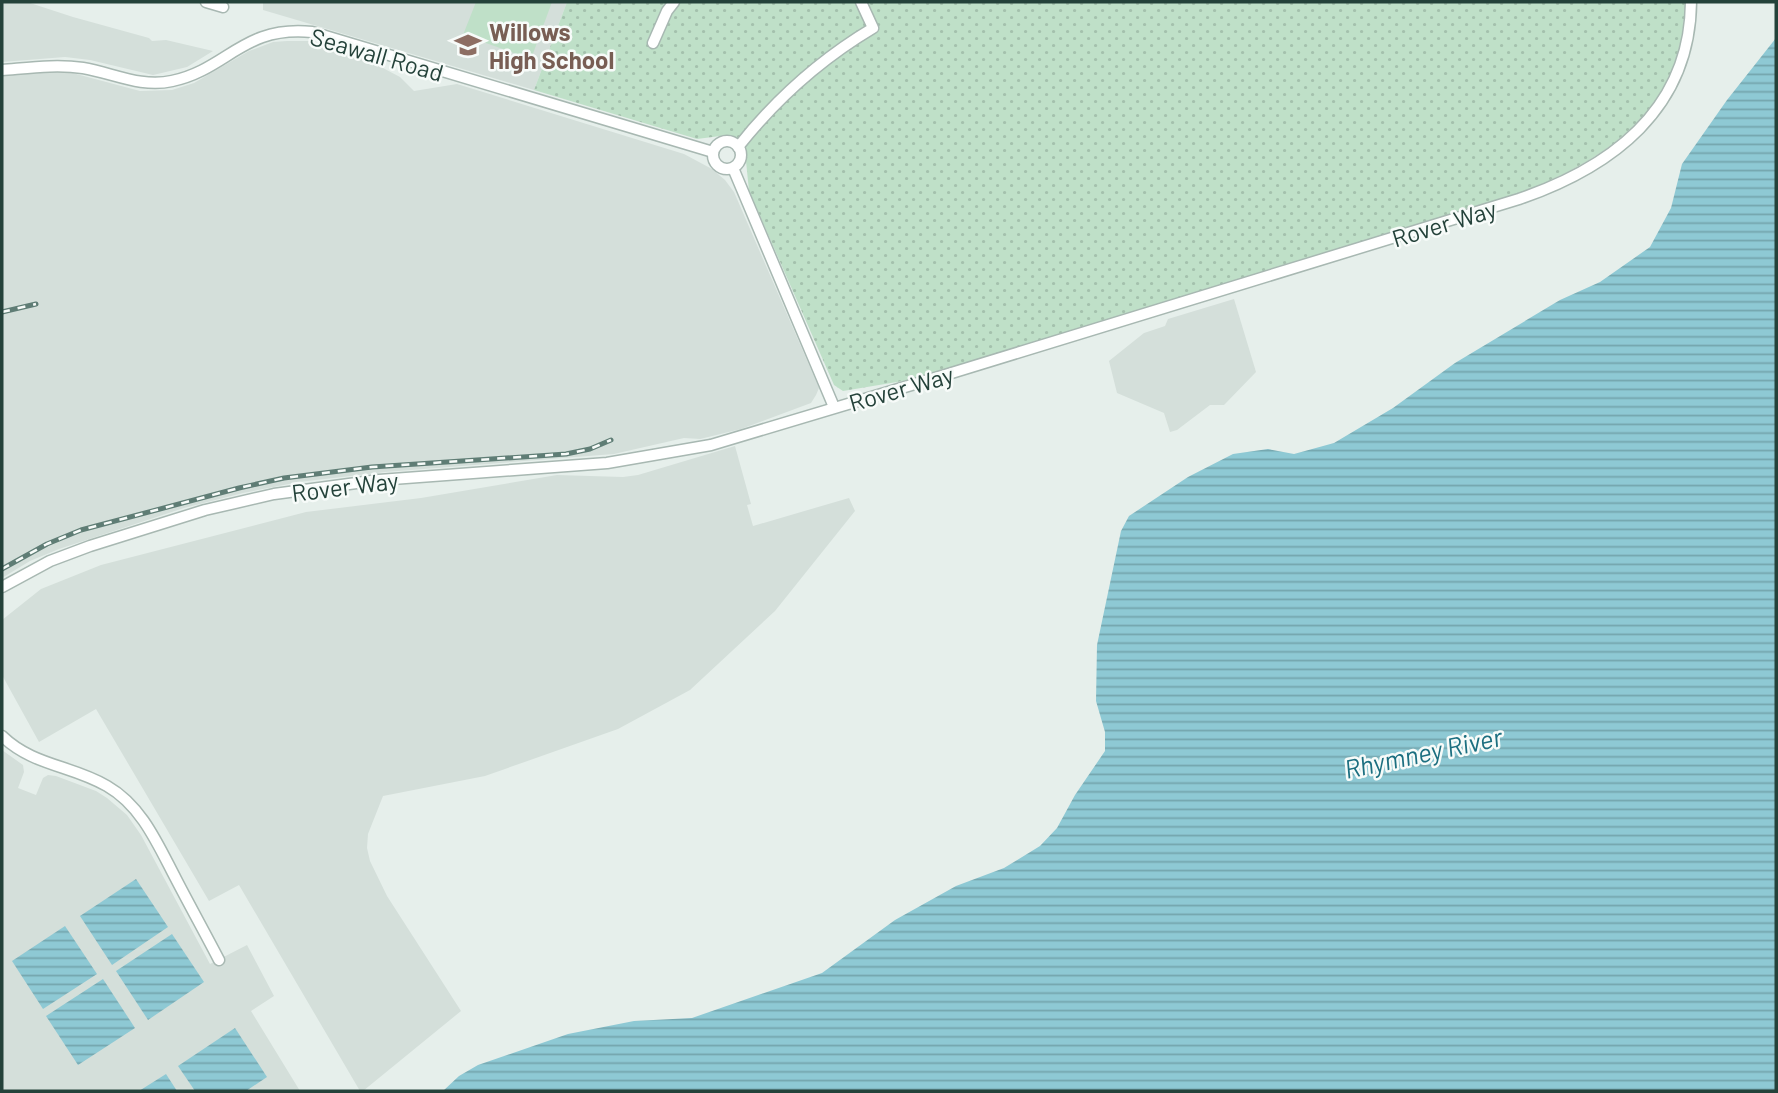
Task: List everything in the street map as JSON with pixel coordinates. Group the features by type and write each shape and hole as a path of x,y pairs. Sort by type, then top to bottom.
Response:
{"street":[{"path":"206,2 223,7"},
{"path":"653,44 667,11 674,2"},
{"path":"738,146 725,141 717,145 713,159 719,166 727,169 733,167 740,159 738,146 756,124 806,75 846,44 873,28 861,2"},
{"name":"Rover Way","path":"2,587 50,561 90,546 230,503 293,491 379,480 562,467 642,458 711,445 1490,209 1564,181 1628,140 1657,109 1671,86 1686,50 1691,2"},
{"name":"Seawall Road","path":"2,70 69,67 137,82 164,83 195,74 254,39 276,33 304,32 713,152"},
{"path":"733,167 834,407"},
{"path":"2,736 33,758 107,786 130,804 149,829 219,960"}],"shaded area":[{"path":"2,2 27,2 152,41 166,40 213,51 187,67 153,75 65,57 2,62"},
{"name":"Willows High School","path":"263,2 567,2 534,90 263,10"},
{"path":"311,41 362,57 400,77 414,91 457,84 684,154 712,169 734,192 819,388 811,403 741,429 700,439 684,438 614,454 385,472 299,482 243,493 184,508 59,549 30,561 2,578 2,75 65,71 140,91 172,90 194,83 249,51 273,42"},
{"path":"1234,299 1256,372 1224,405 1210,405 1177,430 1170,432 1164,413 1117,393 1109,361 1144,333 1165,326 1168,319"},
{"path":"735,446 751,504 747,505 753,526 849,498 855,511 775,611 690,690 618,729 485,776 383,796 368,834 370,861 387,896 461,1011 363,1091 360,1091 239,885 209,901 96,709 39,742 2,675 2,620 41,589 101,565 306,512 421,498 557,475 638,475"},
{"path":"2,750 23,765 24,772 18,788 36,795 43,778 48,775 56,776 96,791 127,815 141,835 210,964 247,945 274,996 251,1011 300,1091 2,1091"}],"green space":[{"path":"476,2 552,2 531,59 463,35"},
{"path":"567,2 1685,2 1680,42 1669,76 1652,106 1629,131 1602,152 1537,186 1502,200 958,366 909,380 843,391 834,385 749,191 745,151 739,140 728,135 697,139 534,90"}],"water":[{"name":"Rhymney River","path":"1776,38 1776,1091 443,1091 459,1076 478,1065 568,1034 634,1021 692,1018 822,973 895,920 956,886 1004,868 1040,846 1057,828 1075,795 1105,751 1105,732 1096,701 1097,645 1121,531 1129,516 1188,477 1233,454 1268,449 1294,454 1334,443 1393,408 1455,363 1560,300 1600,282 1650,247 1671,208 1682,164 1727,100"},
{"path":"136,879 168,927 112,965 80,916"},
{"path":"65,926 97,974 43,1009 12,961"},
{"path":"172,934 204,982 148,1020 116,971"},
{"path":"103,979 135,1028 78,1065 46,1016"},
{"path":"235,1028 267,1077 246,1091 195,1091 178,1066"},
{"path":"166,1074 177,1091 139,1091"}],"railway":[{"path":"2,312 36,304"},
{"path":"2,569 47,544 81,530 284,478 372,467 566,454 590,449 611,440"}],"place":[{"name":"Willows High School","path":"468,45"}]}
